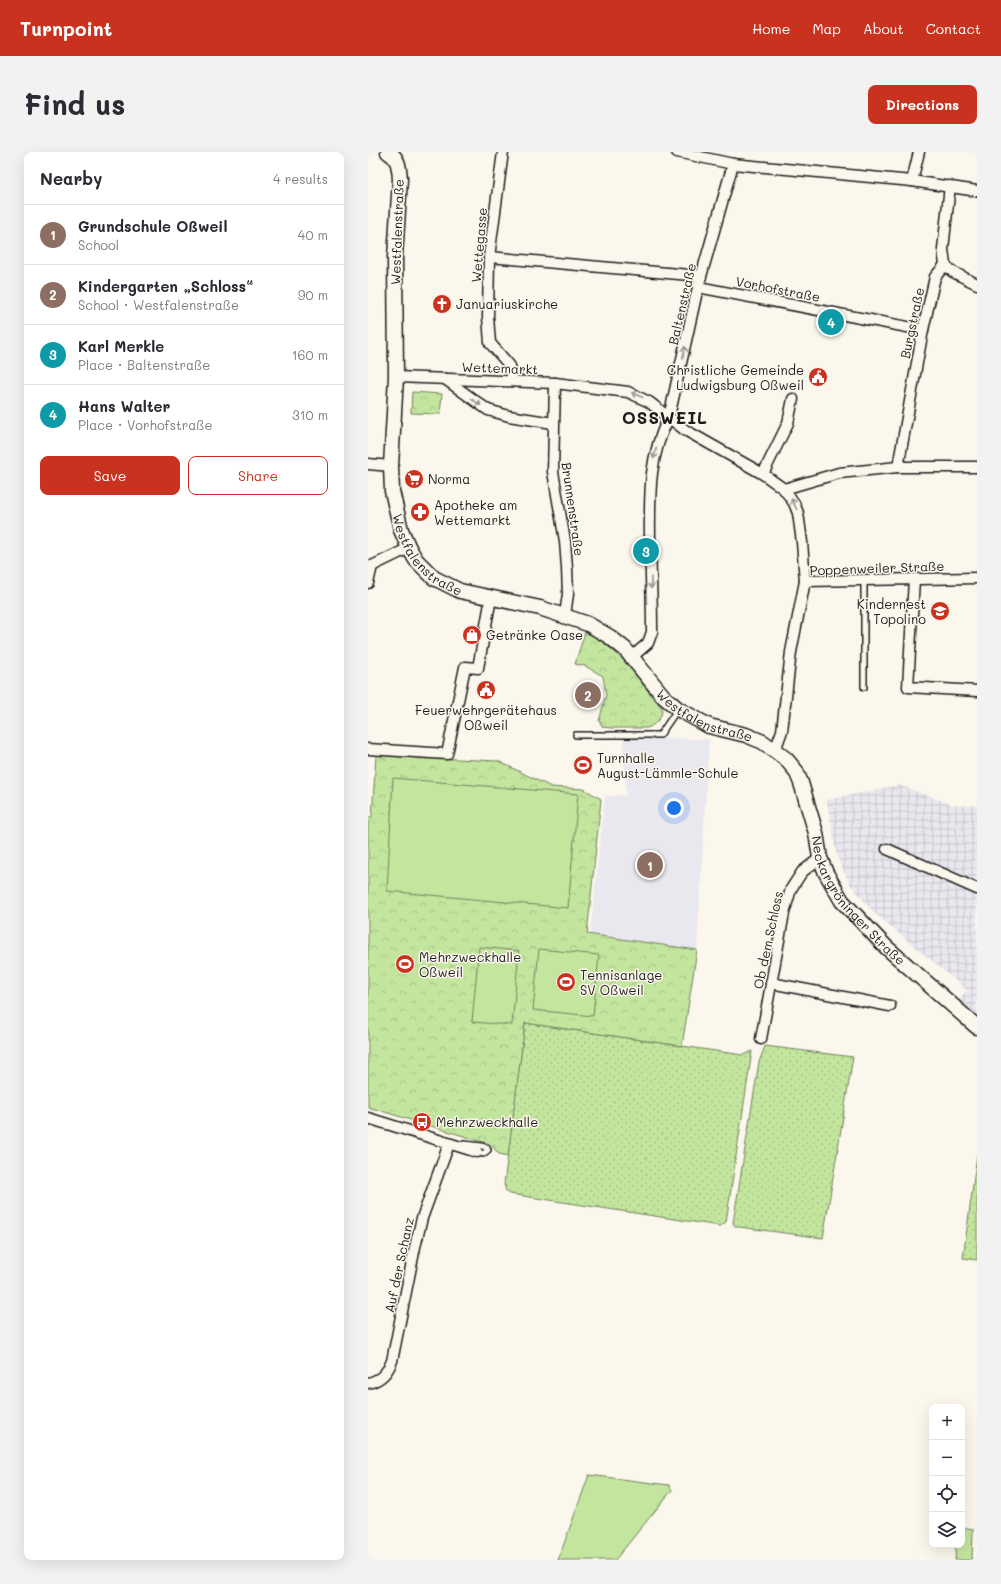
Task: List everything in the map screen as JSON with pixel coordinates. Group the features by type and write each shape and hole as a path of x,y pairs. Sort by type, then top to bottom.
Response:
{"main road":[{"name":"Westfalenstraße","path":"392,153 398,163 400,179 395,257 396,377 391,466 392,496 401,530 416,560 434,578 460,591 565,615 588,624 610,637 625,649 664,697 678,709 709,726 746,735 764,742 775,750"},
{"name":"Neckargröninger Straße","path":"775,750 796,771 816,833 820,858 826,873 842,901 886,947 977,1027"}],"street":[{"name":"Wettegasse","path":"503,152 489,257 488,275 490,343 510,366 513,381"},
{"path":"677,152 733,164 912,181 977,191"},
{"path":"912,181 919,152"},
{"name":"Baltenstraße","path":"632,657 648,644 652,632 649,492 653,459 660,435 669,417 698,286 733,164"},
{"path":"950,186 942,249 944,265 953,272 977,284"},
{"path":"489,257 701,276"},
{"name":"Burgstraße","path":"898,467 923,330 935,277 944,265"},
{"name":"Vorhofstraße","path":"698,286 923,330"},
{"name":"Wettemarkt","path":"396,377 555,383 628,392 649,402 698,438 763,474 784,489"},
{"name":"Wettemarkt","path":"445,379 488,410 509,416 553,423"},
{"name":"Brunnenstraße","path":"555,383 553,472 567,568 568,594 565,615"},
{"path":"763,474 788,423 793,399"},
{"path":"368,464 391,466"},
{"path":"805,581 798,513 794,503 784,489 838,473 898,467 977,466"},
{"path":"368,583 370,566 409,548"},
{"name":"Poppenweiler Straße","path":"775,750 782,731 791,652 805,581 977,578"},
{"path":"914,579 908,687 977,691"},
{"path":"368,748 447,754 465,667 478,668 491,598"},
{"path":"886,849 977,889"},
{"name":"Ob dem Schloss","path":"761,1039 784,913 791,889 802,872 820,858"},
{"path":"772,983 890,1006"},
{"path":"368,1118 476,1152"},
{"name":"Auf der Schanz","path":"368,1383 373,1382 384,1375 392,1361 422,1218 449,1144"}],"lane":[{"path":"864,581 864,687"},
{"path":"576,735 660,735 678,709"}],"shaded area":[{"path":"623,737 709,739 697,950 590,935 605,796 626,795"},
{"path":"899,785 953,805 977,806 977,1016 959,1000 967,990 873,912 850,884 839,861 827,800"}],"green space":[{"path":"412,392 442,394 440,414 411,413"},
{"path":"585,632 598,639 619,656 662,708 660,718 653,725 647,728 603,727 599,721 606,695 603,676 585,666 575,664"},
{"path":"376,755 498,761 551,787 584,789 601,799 587,934 697,950 682,1046 525,1023 508,1156 499,1154 490,1144 368,1107 368,817 372,817"},
{"path":"393,778 578,794 568,908 387,891"},
{"path":"479,947 519,951 512,1025 472,1022"},
{"name":"Tennisanlage SV Oßweil","path":"539,949 599,955 593,1016 533,1010"},
{"path":"525,1023 743,1055 752,1051 726,1222 720,1226 510,1194 506,1191 504,1184"},
{"path":"765,1046 853,1057 823,1238 739,1227 735,1226 733,1223 759,1062"},
{"path":"977,1155 977,1260 963,1258"},
{"path":"589,1475 669,1485 672,1490 615,1560 558,1560"},
{"path":"965,1528 973,1529 972,1560 955,1560 956,1548 965,1548"}],"place":[{"name":"Januariuskirche","path":"442,304"},
{"name":"Hans Walter","path":"831,322"},
{"name":"Christliche Gemeinde Ludwigsburg Oßweil","path":"818,377"},
{"name":"Norma","path":"414,479"},
{"name":"Apotheke am Wettemarkt","path":"420,512"},
{"name":"Karl Merkle","path":"646,551"},
{"name":"Kindernest Topolino","path":"940,611"},
{"name":"Getränke Oase","path":"472,635"},
{"name":"Feuerwehrgerätehaus Oßweil","path":"486,690"},
{"name":"Kindergarten „Schloss“","path":"588,695"},
{"name":"Turnhalle August-Lämmle-Schule","path":"583,765"},
{"name":"Grundschule Oßweil","path":"650,865"},
{"name":"Mehrzweckhalle Oßweil","path":"405,964"},
{"name":"Tennisanlage SV Oßweil","path":"566,982"},
{"name":"Mehrzweckhalle","path":"422,1122"}],"district":[{"name":"OSSWEIL","path":"665,418"}]}
